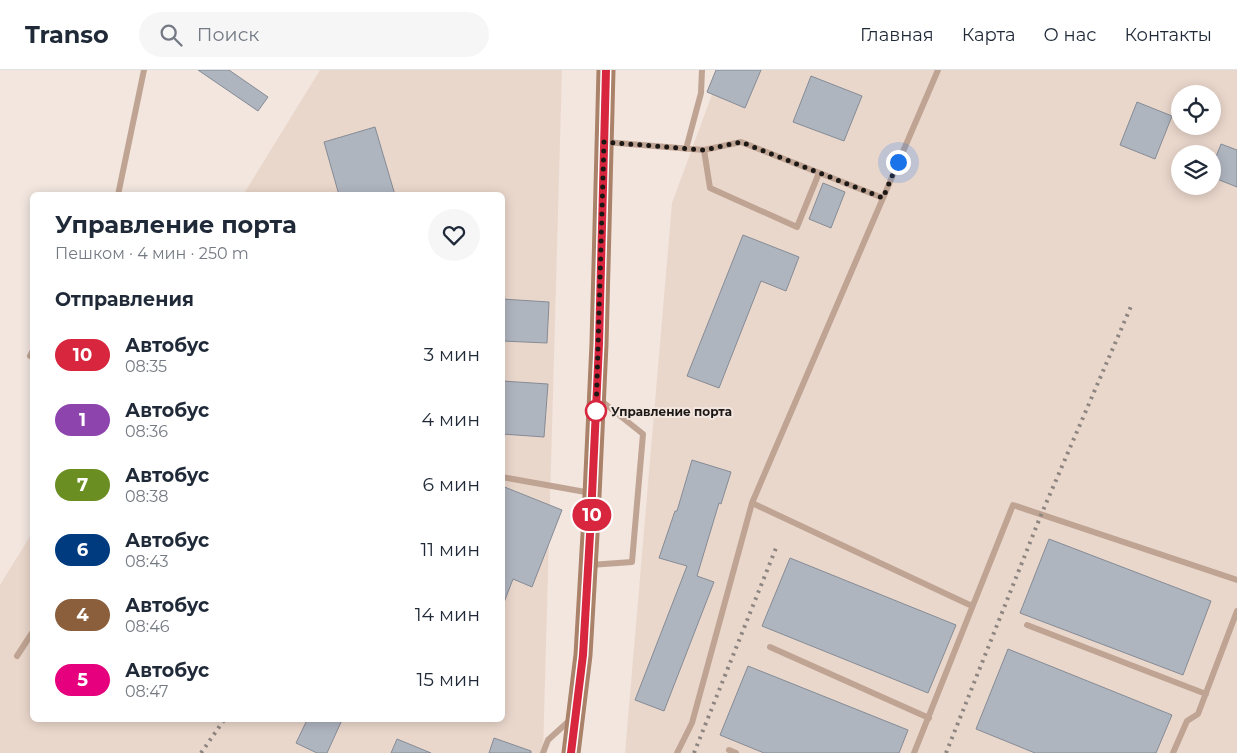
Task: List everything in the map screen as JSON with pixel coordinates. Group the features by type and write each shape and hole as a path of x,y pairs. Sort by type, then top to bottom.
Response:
{"main road":[{"path":"571,753 583,655 592,493 606,70"}],"lane":[{"path":"119,192 144,70"},
{"path":"686,149 701,93 702,70"},
{"path":"677,753 692,723 752,503 938,70"},
{"path":"604,142 704,150 741,142 883,198"},
{"path":"704,150 710,188 797,227 819,173"},
{"path":"588,566 632,562 643,434 596,397"},
{"path":"505,478 592,493"},
{"path":"752,503 972,606"},
{"path":"914,753 1013,505 1237,580"},
{"path":"1173,753 1187,721 1198,714 1237,611"},
{"path":"1027,625 1206,694"},
{"path":"17,656 30,636"},
{"path":"770,647 929,718"},
{"path":"543,753 548,740 576,715"}],"shaded area":[{"path":"320,70 562,70 543,753 0,753 0,585 30,536 30,722 505,722 505,192 245,192"},
{"path":"721,70 1237,70 1237,753 625,753 672,203"}],"building":[{"path":"198,70 229,70 268,97 258,111"},
{"path":"716,70 761,70 745,108 707,92"},
{"path":"811,76 862,96 844,141 793,122"},
{"path":"1137,102 1171,116 1155,159 1120,145"},
{"path":"375,127 394,192 338,192 324,142"},
{"path":"1221,145 1237,150 1237,187 1221,181"},
{"path":"823,183 845,192 831,228 809,219"},
{"path":"743,235 799,257 786,291 761,281 719,388 687,376"},
{"path":"505,299 549,302 547,343 505,341"},
{"path":"505,381 548,384 544,437 505,434"},
{"path":"692,460 731,472 721,504 719,503 697,576 714,582 664,711 635,700 687,566 659,558 675,511 677,511"},
{"path":"505,487 562,510 532,587 513,579 505,600"},
{"path":"1049,539 1211,601 1183,675 1020,613"},
{"path":"790,558 956,625 928,693 762,626"},
{"path":"1008,649 1172,715 1156,753 1035,753 976,729"},
{"path":"748,666 908,730 899,753 764,753 720,735"},
{"path":"306,722 341,722 327,753 317,753 296,743"},
{"path":"494,738 531,751 531,753 489,753"},
{"path":"397,739 431,753 391,753"}],"railway":[{"path":"946,753 1041,515 1132,304"},
{"path":"694,753 776,548"},
{"path":"201,753 223,722"}],"bus line":[{"name":"10","path":"571,753 583,655 591,517 599,344 606,70"}],"place":[{"name":"Управление порта","path":"596,411"}],"route":[{"path":"596,411 596,416 604,142 704,150 741,142 883,198 898,162"}]}
